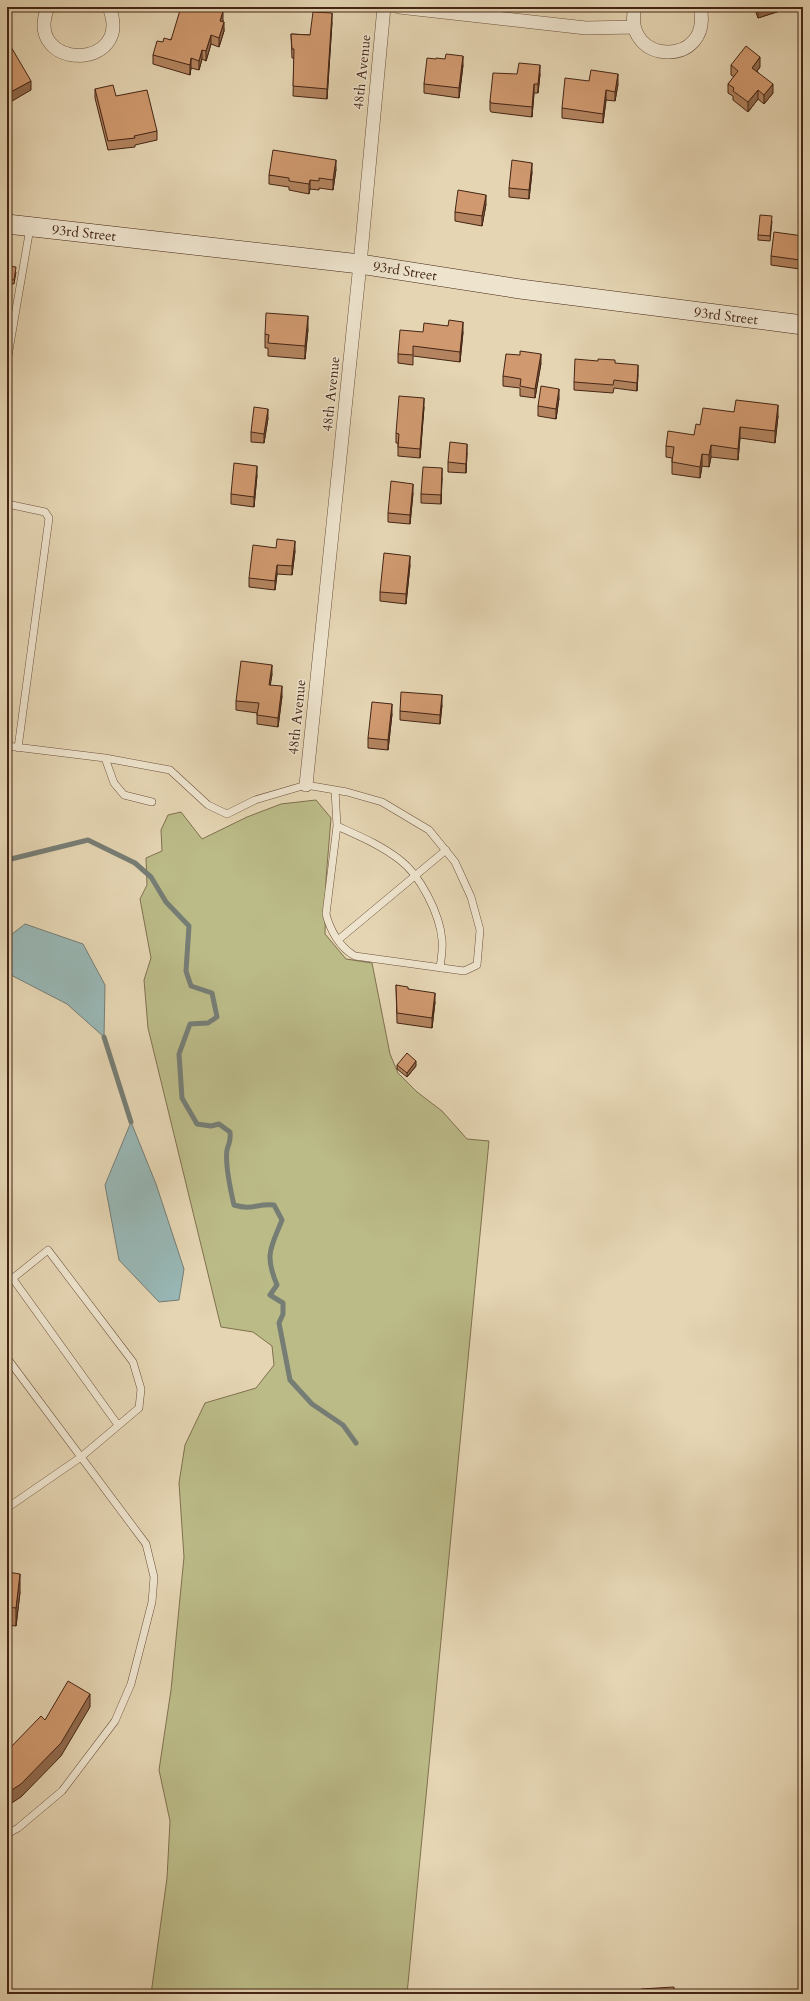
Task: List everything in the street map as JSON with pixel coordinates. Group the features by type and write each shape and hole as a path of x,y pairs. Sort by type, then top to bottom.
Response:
{"street":[{"path":"48,7 45,15 44,26 47,36 53,45 61,52 72,56 82,57 93,54 102,48 109,39 113,28 112,16 109,7"},
{"name":"48th Avenue","path":"306,785 360,264 384,7"},
{"path":"398,7 586,28 634,28"},
{"path":"635,7 633,16 634,28 639,38 646,46 656,52 668,53 679,52 689,46 699,33 703,17 700,7"},
{"name":"93rd Street","path":"7,224 360,264 520,289 803,325"}],"lane":[{"path":"7,362 31,227"},
{"path":"7,504 45,512 50,518 18,748"},
{"path":"7,746 105,758 170,770 208,805 227,814 256,800 306,785 335,790 382,802 429,830 455,862 471,897 480,930 477,965 464,970 440,968 355,956 346,951 328,924 326,914 338,826 335,790"},
{"path":"105,758 114,783 124,795 152,802"},
{"path":"338,826 370,841 401,860 415,876 434,910 442,940 440,968"},
{"path":"338,940 446,850"},
{"path":"7,1508 81,1457 139,1408 141,1389 133,1362 48,1250 10,1281 118,1425"},
{"path":"7,1358 146,1544 154,1577 152,1602 131,1684 114,1721 62,1792 18,1828 7,1834"}],"green space":[{"path":"316,800 331,818 326,879 325,934 346,959 372,963 390,1054 398,1073 417,1092 442,1111 467,1139 489,1141 407,1994 151,1994 167,1878 170,1821 159,1770 171,1690 184,1557 179,1483 185,1445 205,1403 256,1388 274,1365 272,1346 253,1332 221,1327 148,1028 144,980 151,958 140,899 147,885 146,858 162,851 161,830 168,815 181,812 202,839 247,817 281,804"}],"water":[{"path":"25,924 83,944 105,985 104,1037 67,1004 7,973 7,938"},
{"path":"131,1122 156,1184 184,1269 179,1300 159,1302 119,1260 105,1185"}],"building":[{"path":"181,7 210,7 223,11 220,21 224,22 219,38 211,35 206,51 202,50 199,61 191,58 190,65 153,55 157,41 163,42 164,38 171,40"},
{"path":"313,12 332,13 327,89 293,86 294,49 292,49 291,34 310,35"},
{"path":"7,40 31,81 7,94"},
{"path":"746,46 760,57 752,68 773,84 764,95 758,90 748,102 733,91 734,88 728,84 738,71 731,65"},
{"path":"446,54 463,56 459,88 424,84 427,58 445,59"},
{"path":"519,63 540,65 538,84 534,84 532,107 491,103 493,73 517,74"},
{"path":"591,70 618,74 615,92 606,90 603,114 562,108 565,78 589,81"},
{"path":"113,85 116,96 147,90 157,131 134,136 135,138 108,141 95,89"},
{"path":"273,150 336,160 333,180 319,178 319,181 310,180 309,184 289,181 289,178 269,175"},
{"path":"512,160 532,163 529,190 509,188"},
{"path":"458,190 486,195 482,216 455,212"},
{"path":"760,215 772,216 770,236 758,235"},
{"path":"774,232 803,236 800,260 771,256"},
{"path":"7,266 16,267 14,280 7,279"},
{"path":"266,313 308,316 305,346 268,343 269,335 265,334"},
{"path":"449,320 463,322 460,352 413,346 413,355 398,354 400,330 423,332 424,323 448,326"},
{"path":"520,351 541,354 535,389 520,386 521,379 503,376 506,354 520,355"},
{"path":"575,359 598,361 598,359 615,360 615,363 638,365 637,383 614,380 613,385 574,382"},
{"path":"541,386 559,389 556,409 538,406"},
{"path":"399,396 424,398 420,449 398,447 399,434 396,433"},
{"path":"736,400 778,405 775,431 740,427 738,449 711,445 709,455 702,454 700,467 672,462 674,447 666,446 668,431 694,435 696,424 700,425 703,408 734,412"},
{"path":"254,407 268,409 264,434 251,432"},
{"path":"450,442 467,444 466,464 448,462"},
{"path":"234,463 257,466 254,497 231,494"},
{"path":"423,467 442,468 441,495 421,494"},
{"path":"391,481 413,484 410,515 388,513"},
{"path":"277,539 295,541 292,566 277,565 275,581 249,578 253,545 276,548"},
{"path":"384,553 410,556 406,594 380,592"},
{"path":"241,661 272,665 269,685 282,686 278,718 257,715 259,703 236,701"},
{"path":"401,692 442,695 440,715 400,711"},
{"path":"372,702 392,704 388,740 368,738"},
{"path":"396,985 408,987 408,989 435,993 432,1018 397,1013"},
{"path":"407,1053 416,1061 407,1073 397,1065"},
{"path":"7,1572 20,1574 16,1608 7,1607"},
{"path":"68,1681 90,1694 61,1743 21,1784 7,1793 7,1751 41,1716 45,1720"},
{"path":"674,1987 674,1994 642,1994 641,1989"}],"waterway":[{"path":"7,860 88,840 135,863 151,877 166,902 189,926 186,971 191,986 212,993 217,1017 208,1023 190,1024 179,1054 182,1098 197,1124 211,1126 219,1124 230,1132 227,1162 234,1205 240,1207 274,1205 282,1220 270,1251 271,1266 277,1285 270,1295 283,1303 283,1314 279,1323 290,1380 312,1404 343,1425 356,1443"},
{"path":"104,1037 131,1122"}]}
